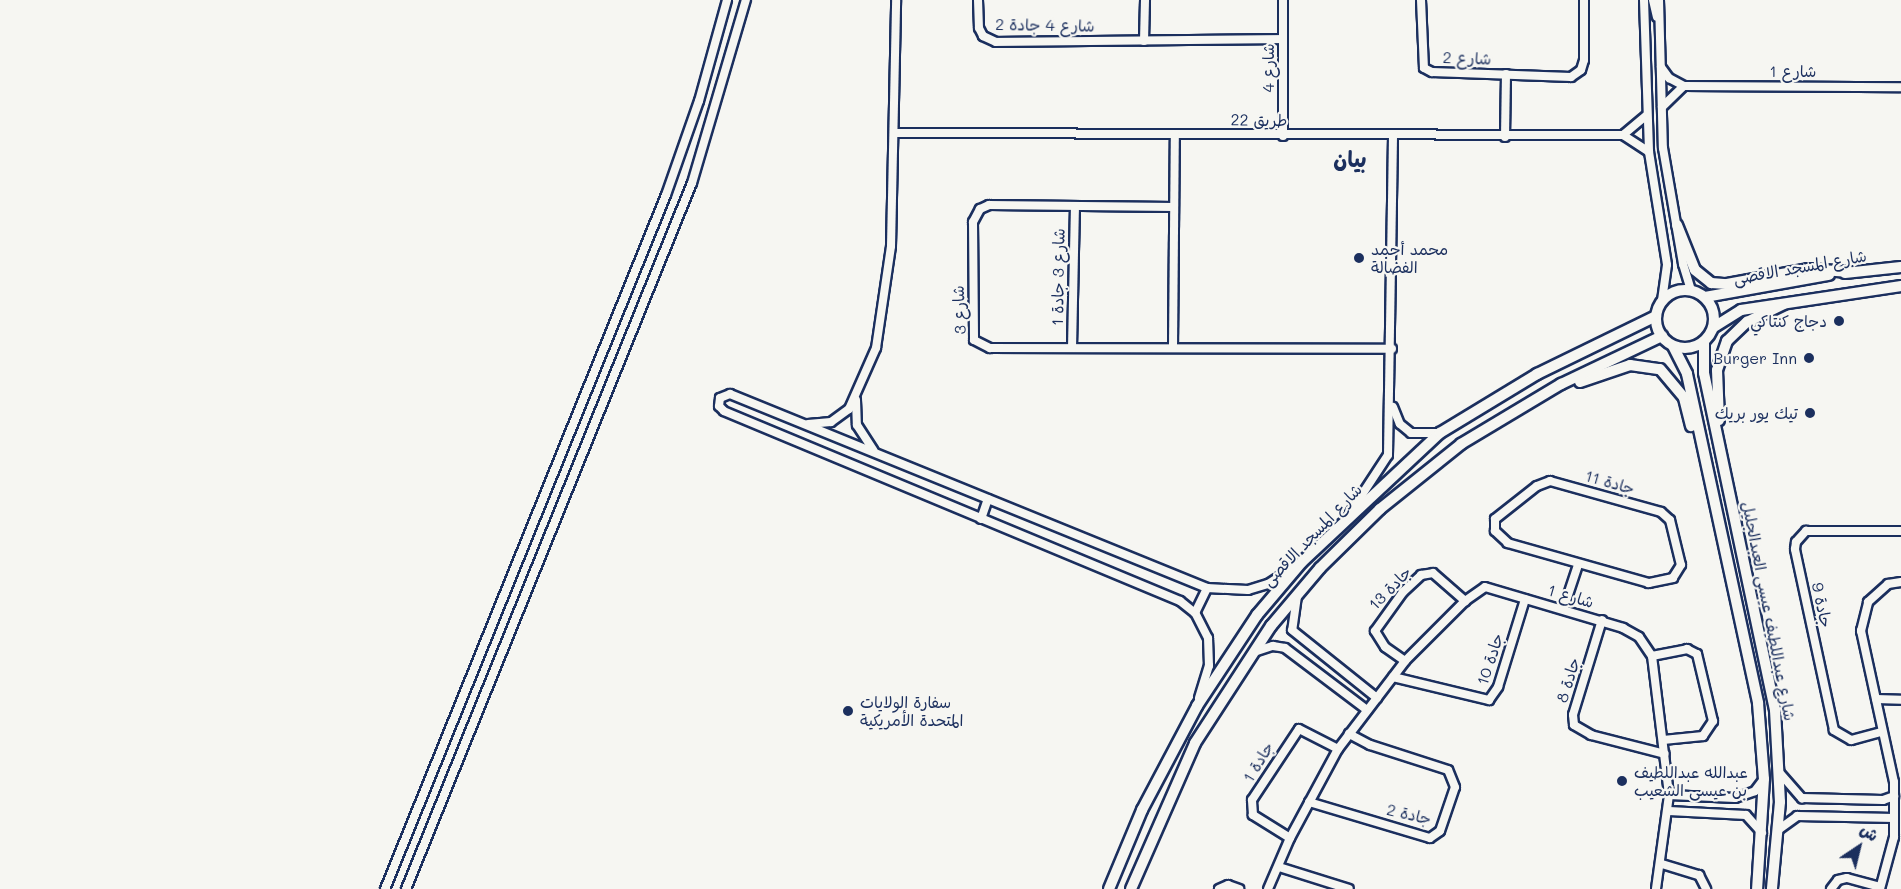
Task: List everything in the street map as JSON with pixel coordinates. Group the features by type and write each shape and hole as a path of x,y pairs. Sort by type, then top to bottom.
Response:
{"main road":[{"path":"1677,225 1695,270 1711,283 1727,284 1808,270 1850,272"},
{"name":"شارع المسجد الاقصى","path":"1705,297 1850,272 1901,267"},
{"name":"شارع المسجد الاقصى","path":"1714,327 1741,310 1792,299 1901,286"},
{"path":"1691,290 1705,297 1714,310 1714,327 1704,342 1684,348 1673,346 1662,336 1656,316 1662,301 1675,291 1691,290"},
{"path":"1718,442 1717,370 1727,341 1747,322 1792,299"},
{"name":"شارع المسجد الاقصى","path":"1109,889 1151,791 1197,706 1257,615 1302,562 1349,514 1440,433 1537,374 1656,316"},
{"name":"شارع المسجد الاقصى","path":"1131,889 1195,743 1253,652 1298,593 1380,509 1500,418 1662,336"},
{"name":"شارع عبداللطيف عيسى العبدالجليل","path":"1704,342 1704,373 1772,690 1779,772 1778,830 1772,889"},
{"name":"شارع عبداللطيف عيسى العبدالجليل","path":"1673,346 1687,374 1758,703 1764,779 1757,889"},
{"path":"1535,399 1629,365 1659,369 1684,398 1696,448 1709,478"},
{"path":"1494,401 1504,406 1500,418"},
{"path":"1719,523 1728,534 1739,588 1744,592 1750,590"},
{"path":"1737,603 1746,606 1761,673 1772,690"},
{"path":"1150,842 1144,842 1140,834 1153,800 1151,791"}],"street":[{"path":"385,889 666,195 699,101 727,0"},
{"path":"406,889 692,183 746,0"},
{"path":"799,422 831,422 856,399 876,348 888,267 895,134 896,0"},
{"name":"شارع 4 جادة 2","path":"978,0 979,28 990,41 1283,39"},
{"path":"1144,41 1145,0"},
{"name":"شارع 4","path":"1283,136 1284,0"},
{"name":"شارع 2","path":"1421,0 1424,68 1571,77 1581,70 1584,0"},
{"path":"1644,0 1646,116 1649,152 1667,265 1662,301"},
{"path":"1653,0 1659,20"},
{"path":"1659,0 1659,62 1664,148 1691,290"},
{"path":"1659,62 1668,78 1684,86 1662,107"},
{"name":"شارع 2","path":"1504,137 1506,74"},
{"name":"شارع 1","path":"1684,86 1901,87"},
{"path":"1646,116 1623,135 1649,152"},
{"name":"طريق 22","path":"895,134 1504,137 1623,135"},
{"path":"1173,346 1175,134"},
{"path":"1349,514 1386,460 1391,399 1393,135"},
{"name":"شارع 3","path":"1174,207 1075,208 989,205 980,209 973,222 974,340 990,348 1173,346 1392,349"},
{"name":"شارع 3 جادة 1","path":"1072,348 1075,208"},
{"path":"1197,706 1210,656 1208,638 1195,613 1180,601 723,411 719,402 730,394 1207,588 1238,591 1258,587 1302,562"},
{"path":"856,399 860,433 881,456"},
{"path":"1391,399 1404,429 1417,435 1440,433"},
{"name":"جادة 11","path":"1557,482 1661,512 1670,520 1681,566 1673,578 1649,583 1578,565 1508,543 1495,531 1495,519 1537,486 1557,482"},
{"path":"981,519 986,512 988,499"},
{"name":"جادة 9","path":"1881,732 1851,740 1834,730 1795,549 1796,542 1806,531 1901,531"},
{"path":"1564,608 1578,565"},
{"name":"جادة 13","path":"1405,661 1385,646 1375,631 1403,592 1421,575 1434,573 1465,601"},
{"path":"1831,889 1838,880 1847,878 1880,888 1889,862 1894,796 1861,631 1864,612 1875,594 1888,584 1901,582"},
{"name":"شارع 1","path":"1268,889 1290,838 1338,749 1405,661 1465,601 1485,587 1602,620 1638,637 1652,656"},
{"path":"1195,613 1207,588"},
{"path":"1298,593 1292,630 1377,698"},
{"name":"جادة 10","path":"1393,677 1489,700 1498,687 1525,599"},
{"name":"جادة 8","path":"1602,620 1573,715 1574,725 1591,735 1665,754"},
{"path":"1253,652 1273,646 1285,648 1367,710"},
{"path":"1656,889 1662,864 1669,795 1652,656 1687,649 1697,654 1713,720 1703,736 1664,740"},
{"path":"1876,699 1901,700"},
{"name":"جادة 1","path":"1290,838 1253,815 1252,800 1299,729 1338,749"},
{"name":"جادة 2","path":"1309,802 1430,838 1440,831 1455,787 1448,770 1370,745 1350,734"},
{"path":"1779,772 1802,798 1883,800 1894,796"},
{"path":"1669,795 1735,798 1755,791 1764,779"},
{"path":"1669,811 1746,815 1762,833"},
{"path":"1778,830 1797,816 1894,818"},
{"path":"1889,862 1901,862"},
{"path":"1662,864 1699,875 1706,889"},
{"path":"1279,867 1324,886 1349,889"},
{"path":"1219,889 1228,885 1239,889"}],"place":[{"name":"محمد أحمد الفضالة","path":"1359,258"},
{"name":"دجاج كنتاكي","path":"1839,321"},
{"name":"Burger Inn","path":"1809,358"},
{"name":"تيك يور بريك","path":"1810,413"},
{"name":"سفارة الولايات المتحدة الأمريكية","path":"848,711"},
{"name":"عبدالله عبداللطيف بن عيسى الشعيب","path":"1622,781"}],"district":[{"name":"بيان","path":"1350,159"}]}
